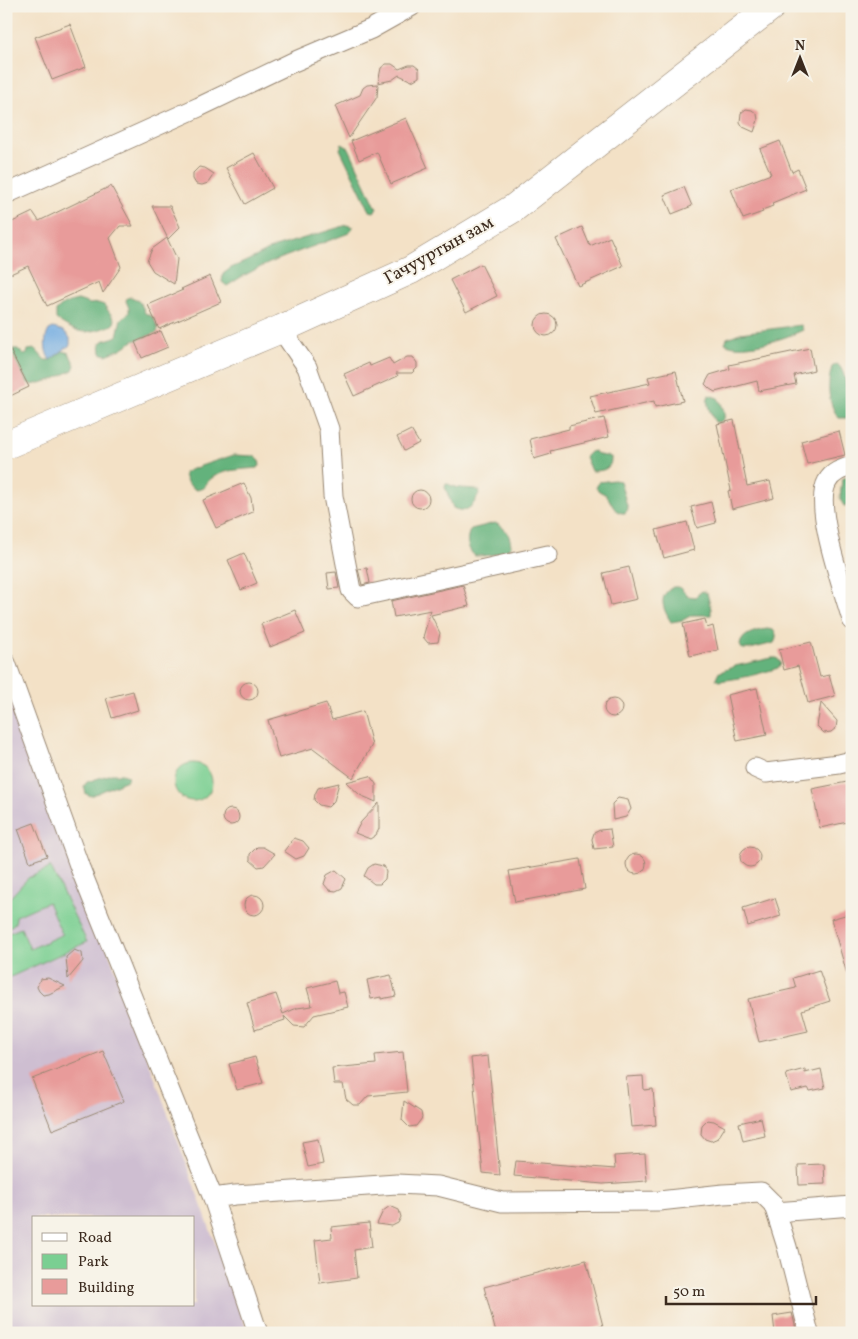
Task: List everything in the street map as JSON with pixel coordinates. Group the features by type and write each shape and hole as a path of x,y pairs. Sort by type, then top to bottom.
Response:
{"main road":[{"name":"Гачууртын зам","path":"6,444 281,329 411,270 514,208 772,6"}],"street":[{"path":"6,194 199,107 291,63 371,29 412,6"},
{"path":"281,329 307,367 329,429 334,496 351,590 358,597 548,555"},
{"path":"852,466 837,470 827,482 823,495 824,515 830,546 852,620"},
{"path":"6,663 80,868 213,1198 258,1333"},
{"path":"755,768 766,773 852,761"},
{"path":"213,1198 397,1184 438,1186 502,1202 659,1202 723,1194 761,1192 773,1204 776,1212 809,1333"},
{"path":"776,1212 852,1206"}],"shaded area":[{"path":"6,671 248,1333 6,1333"}],"green space":[{"path":"342,144 349,148 377,209 374,212 370,211 340,149"},
{"path":"347,225 353,227 349,233 271,262 227,286 222,282 223,274 231,268 275,247"},
{"path":"131,297 140,303 145,313 153,317 158,328 157,333 133,341 121,349 106,355 101,353 100,343 117,336 121,319 129,313 126,301 127,298"},
{"path":"78,300 90,304 98,303 104,305 115,320 113,325 83,332 64,325 56,319 56,311 66,304"},
{"path":"801,325 803,330 764,343 733,346 725,343 727,338 740,333"},
{"path":"18,349 24,355 27,354 28,350 35,349 45,360 50,360 63,351 69,353 75,365 73,370 52,380 32,385 27,382 20,368 12,371 8,352"},
{"path":"837,364 841,368 845,381 849,418 839,418 830,400 830,373 832,367"},
{"path":"709,395 718,398 722,406 724,419 720,422 715,422 710,412 708,405"},
{"path":"594,451 599,455 611,457 610,465 606,469 591,471 585,457"},
{"path":"234,455 254,456 259,460 260,466 220,474 213,477 204,488 197,490 186,481 184,473 187,471"},
{"path":"852,475 852,505 844,506 840,499 842,479"},
{"path":"620,481 628,509 625,513 618,512 606,495 596,488 599,482"},
{"path":"446,484 480,491 470,507 458,510 453,508 445,487"},
{"path":"495,523 507,532 511,546 499,553 475,556 470,551 468,544 468,536 471,529"},
{"path":"673,587 679,587 688,596 695,597 702,591 707,593 711,615 692,615 683,620 671,622 664,608 663,599 665,594"},
{"path":"767,629 773,630 775,633 774,643 742,649 741,641 747,635"},
{"path":"777,658 781,663 778,668 734,679 718,681 716,678 718,673 735,666"},
{"path":"193,763 206,769 212,782 206,795 193,801 180,795 174,782 180,769"},
{"path":"111,774 128,776 127,780 91,796 86,794 84,786 87,782"},
{"path":"50,866 87,942 6,979 6,934 21,928 30,949 63,934 48,902 16,916 14,924 6,928 6,902 28,878 48,869"}],"water":[{"path":"53,328 64,331 70,338 70,345 50,360 46,349 46,341 47,333"}],"building":[{"path":"70,24 86,67 52,80 35,37"},
{"path":"386,64 392,64 399,69 414,65 419,69 419,77 412,81 399,75 392,80 378,83 381,68"},
{"path":"378,84 377,97 349,138 335,106 360,95 363,88 367,85"},
{"path":"746,109 752,110 757,114 758,120 754,132 743,127 740,122 741,113"},
{"path":"406,118 428,168 391,184 377,152 359,160 351,141"},
{"path":"780,141 792,172 798,169 806,189 772,203 773,206 762,210 763,212 743,219 731,189 771,174 760,149"},
{"path":"254,153 273,188 245,204 226,168"},
{"path":"199,167 205,168 214,174 208,183 196,184 193,179 193,173"},
{"path":"111,186 133,226 120,226 110,238 121,267 103,293 99,282 47,306 28,266 6,276 6,225 33,212 39,221"},
{"path":"684,187 692,206 672,214 664,195"},
{"path":"152,206 170,206 180,227 168,239"},
{"path":"582,227 590,246 610,237 623,266 578,286 556,239"},
{"path":"167,238 177,259 174,284 153,271 147,261 152,249"},
{"path":"481,264 497,296 466,312 450,280"},
{"path":"210,276 221,302 159,329 148,305"},
{"path":"546,314 554,317 557,325 554,333 546,336 538,333 535,325 538,317"},
{"path":"161,331 168,347 142,358 135,342"},
{"path":"6,342 29,387 6,398"},
{"path":"810,348 814,370 794,375 796,384 759,391 757,381 715,392 705,384 710,375 730,369 729,365"},
{"path":"407,357 413,357 417,363 417,368 412,373 396,373 398,376 354,396 344,374 369,363 370,366 389,358 393,365"},
{"path":"676,371 683,401 655,407 654,401 596,414 590,396 650,383 648,377"},
{"path":"604,418 609,437 550,451 551,454 534,459 530,439 569,429 569,426"},
{"path":"734,420 747,486 770,481 774,498 732,509 728,491 731,490 717,424"},
{"path":"411,430 419,443 404,451 397,437"},
{"path":"839,431 845,455 807,464 801,441"},
{"path":"244,483 251,498 253,512 216,528 203,500"},
{"path":"420,490 426,493 429,499 426,505 420,508 414,505 411,499 414,493"},
{"path":"711,502 716,523 697,528 691,507"},
{"path":"687,522 694,550 664,558 656,530"},
{"path":"244,553 257,583 241,590 228,560"},
{"path":"629,567 637,599 611,605 603,573"},
{"path":"367,568 370,583 362,585 358,569"},
{"path":"336,572 339,588 329,589 327,573"},
{"path":"463,585 469,606 431,615 440,633 438,642 428,643 423,637 431,610 394,617 391,601"},
{"path":"295,610 305,633 270,647 261,624"},
{"path":"705,619 707,628 713,626 718,650 690,656 683,624"},
{"path":"811,642 820,677 829,675 835,696 808,703 798,666 784,670 779,650"},
{"path":"249,682 255,685 258,691 255,697 249,700 243,697 240,691 243,685"},
{"path":"757,688 767,735 737,741 727,695"},
{"path":"133,691 138,710 112,718 106,698"},
{"path":"613,699 619,702 622,708 619,714 613,717 607,714 604,708 607,702"},
{"path":"326,703 332,720 363,711 372,745 353,778 313,748 279,758 268,720"},
{"path":"821,703 837,721 836,728 831,732 824,733 817,726"},
{"path":"370,776 376,784 376,802 360,795 346,782"},
{"path":"852,781 852,821 820,828 812,789"},
{"path":"339,783 334,801 328,807 319,805 314,800 318,788"},
{"path":"618,798 628,800 631,809 626,817 613,820 612,804"},
{"path":"379,803 379,829 376,835 370,839 355,833 361,822"},
{"path":"228,809 234,809 239,814 237,823 228,825 223,820 223,814"},
{"path":"34,823 47,856 30,862 18,829"},
{"path":"610,829 613,847 594,849 592,839 594,833"},
{"path":"294,838 303,841 309,848 304,856 296,859 284,851"},
{"path":"257,847 263,847 275,854 264,866 258,867 250,860 250,854"},
{"path":"750,847 757,850 760,857 757,864 750,867 743,864 740,857 743,850"},
{"path":"636,854 643,857 646,864 643,871 636,874 629,871 626,864 629,857"},
{"path":"580,859 585,889 515,902 509,871"},
{"path":"374,864 383,866 386,872 385,879 380,884 374,884 364,876 368,868"},
{"path":"336,870 346,879 342,888 336,891 329,890 324,884 327,875"},
{"path":"254,895 261,898 264,905 261,912 254,915 247,912 244,905 247,898"},
{"path":"775,898 781,916 748,926 743,908"},
{"path":"852,913 852,974 847,974 831,919"},
{"path":"74,950 82,953 83,961 68,979 66,957"},
{"path":"819,970 830,1001 802,1010 808,1031 759,1042 748,999 796,988 793,978"},
{"path":"391,975 396,996 371,999 367,980"},
{"path":"48,978 65,986 43,995 37,987 40,979"},
{"path":"335,981 338,993 344,992 348,1007 314,1015 304,1027 294,1026 284,1016 285,1020 255,1030 247,1003 276,994 283,1014 297,1008 312,1006 307,988"},
{"path":"103,1051 124,1101 52,1130 32,1079"},
{"path":"403,1052 407,1092 368,1096 360,1105 353,1105 346,1099 343,1084 334,1084 332,1068 376,1064 375,1055"},
{"path":"488,1056 500,1175 483,1173 471,1058"},
{"path":"255,1057 263,1083 237,1090 229,1064"},
{"path":"805,1069 805,1073 821,1069 825,1088 810,1091 808,1088 791,1092 786,1074"},
{"path":"643,1076 644,1090 653,1089 656,1125 631,1127 626,1077"},
{"path":"404,1101 421,1112 422,1118 416,1126 409,1127 402,1120"},
{"path":"761,1118 765,1136 743,1141 739,1123"},
{"path":"707,1120 714,1121 725,1127 718,1138 711,1141 705,1139 701,1134 702,1125"},
{"path":"318,1139 323,1164 308,1167 302,1142"},
{"path":"645,1154 647,1181 603,1184 514,1176 516,1161 615,1169 614,1156"},
{"path":"824,1164 825,1184 799,1185 798,1165"},
{"path":"390,1206 399,1210 401,1217 398,1223 392,1226 377,1224 383,1211"},
{"path":"369,1223 372,1247 354,1250 357,1278 320,1283 315,1240 332,1238 331,1227"},
{"path":"586,1260 603,1326 577,1333 496,1333 484,1287"},
{"path":"792,1313 797,1333 775,1333 773,1316"}]}
